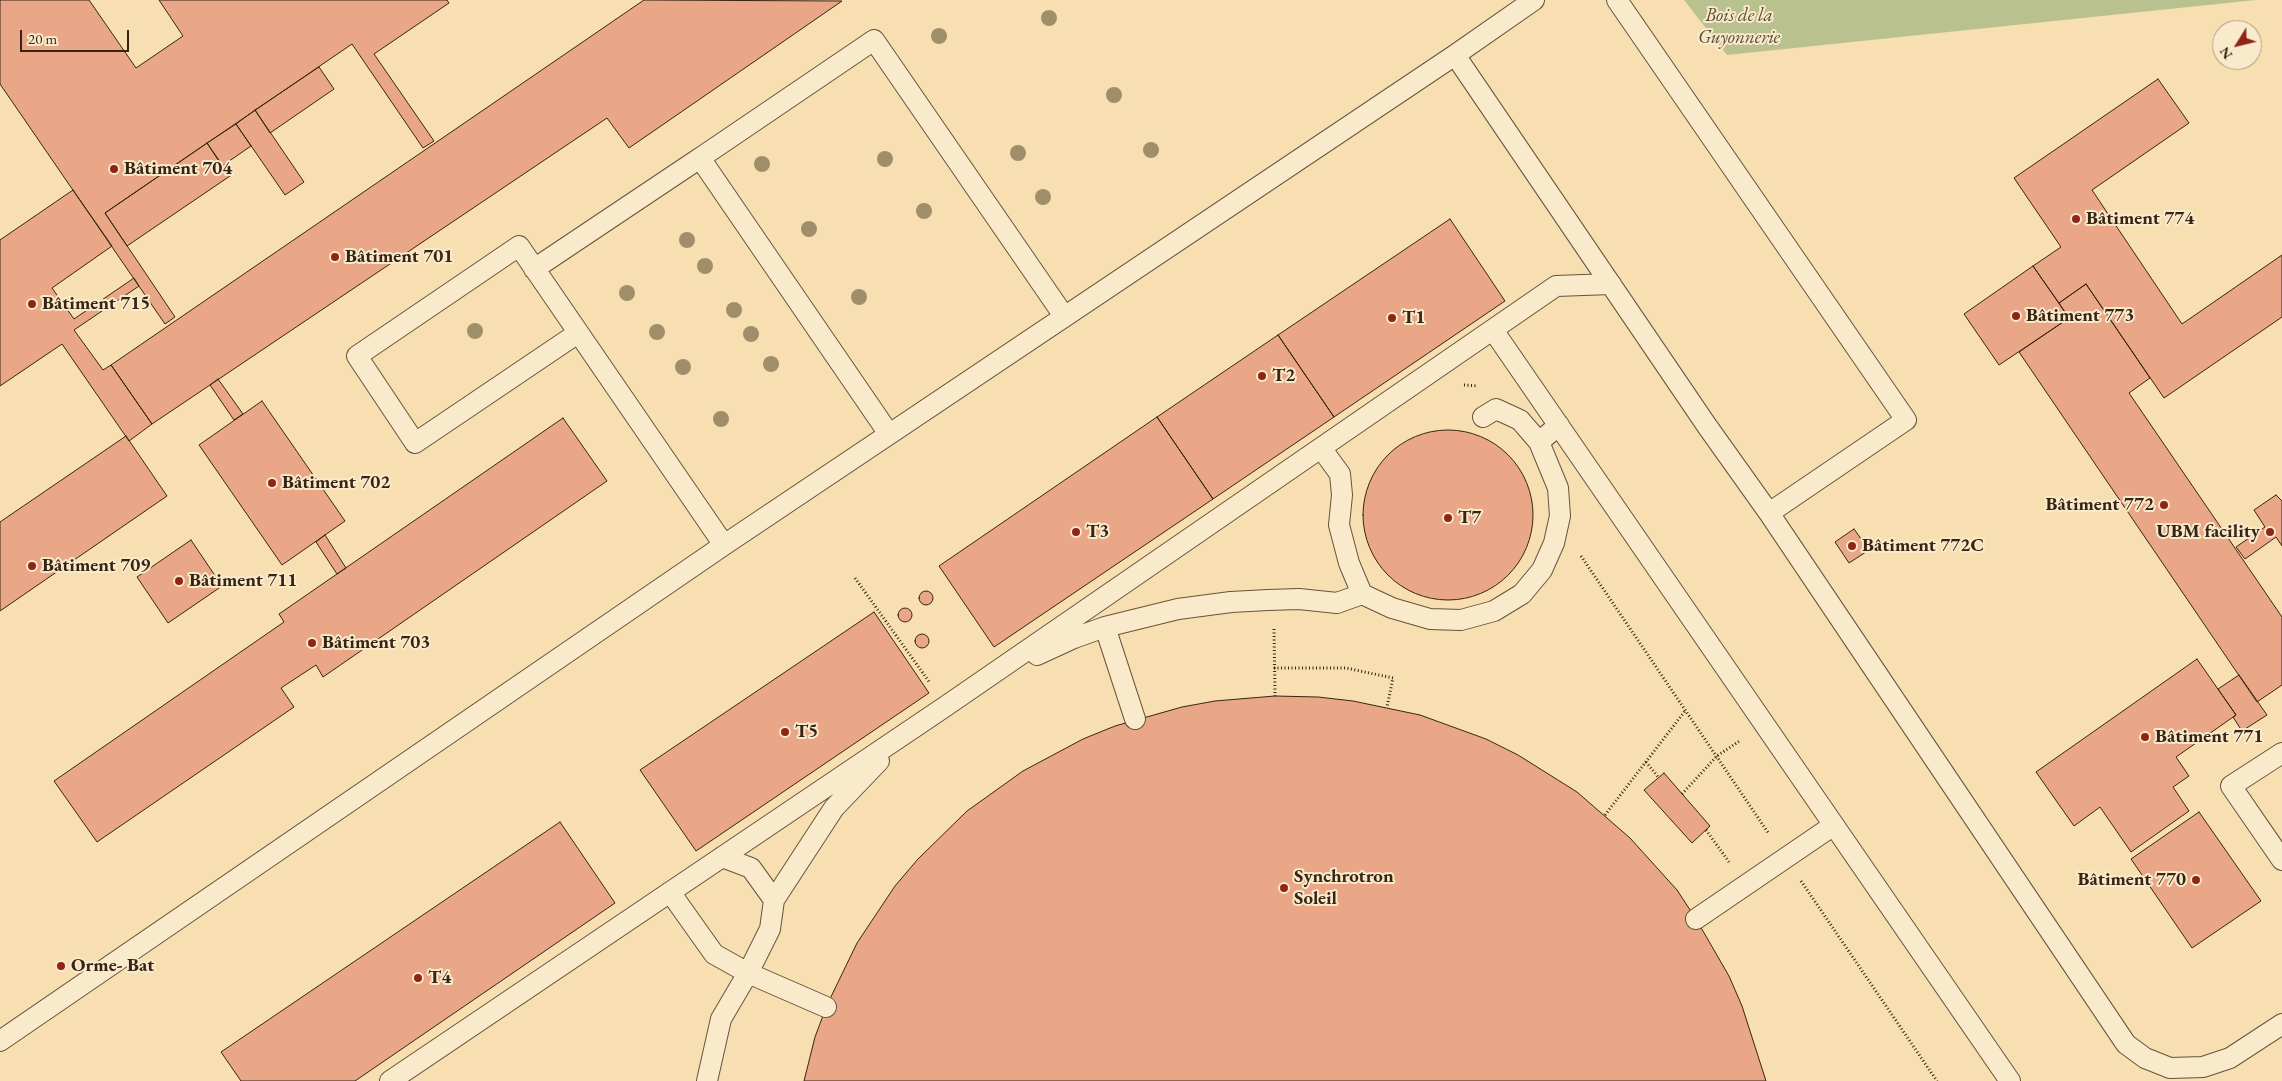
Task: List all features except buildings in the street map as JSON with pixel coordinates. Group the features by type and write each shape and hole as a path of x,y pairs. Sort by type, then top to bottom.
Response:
{"lane":[{"path":"0,1041 724,545 1456,55 1534,0"},
{"path":"1617,0 1906,420 1769,513"},
{"path":"534,269 874,40 1064,316"},
{"path":"1456,55 1707,426 1769,513 2126,1044 2145,1058 2170,1068 2203,1067 2230,1058 2282,1024"},
{"path":"700,158 889,434"},
{"path":"578,333 416,443 357,356 519,246 724,545"},
{"path":"390,1081 946,706 1556,286 1611,284"},
{"path":"1493,330 2010,1081"},
{"path":"1321,448 1340,474 1342,495 1339,525 1349,563 1362,594 1392,608 1430,619 1461,620 1494,611 1522,594 1542,570 1554,543 1560,516 1558,488 1538,442 1520,420 1496,409 1483,417"},
{"path":"1538,442 1559,426"},
{"path":"706,1081 721,1019 748,973 770,929 774,900 834,808 883,757 946,706 1006,669 1074,638 1106,627 1178,609 1231,602 1299,599 1337,603 1362,594"},
{"path":"1106,627 1135,719"},
{"path":"2282,753 2231,786 2282,860"},
{"path":"1696,918 1834,824"},
{"path":"722,857 751,868 774,900"},
{"path":"670,892 714,954 748,973 826,1007"}],"path":[{"path":"1577,551 1937,1081"},
{"path":"856,578 946,706"},
{"path":"1273,600 1275,696"},
{"path":"1274,668 1346,668 1394,678 1387,707"},
{"path":"1604,814 1685,711"},
{"path":"1682,794 1717,756 1765,724"},
{"path":"1646,762 1659,778"},
{"path":"1706,830 1746,885"}],"green space":[{"name":"Bois de la Guyonnerie","path":"1684,0 2256,0 1727,55"}],"place":[{"name":"Bâtiment 704","path":"114,169"},
{"name":"Bâtiment 774","path":"2076,219"},
{"name":"Bâtiment 701","path":"335,257"},
{"name":"Bâtiment 715","path":"32,304"},
{"name":"Bâtiment 773","path":"2016,316"},
{"name":"T1","path":"1392,318"},
{"name":"T2","path":"1262,376"},
{"name":"Bâtiment 702","path":"272,483"},
{"name":"Bâtiment 772","path":"2164,505"},
{"name":"T7","path":"1448,518"},
{"name":"T3","path":"1076,532"},
{"name":"UBM facility","path":"2270,532"},
{"name":"Bâtiment 772C","path":"1852,546"},
{"name":"Bâtiment 709","path":"32,566"},
{"name":"Bâtiment 711","path":"179,581"},
{"name":"Bâtiment 703","path":"312,643"},
{"name":"T5","path":"785,732"},
{"name":"Bâtiment 771","path":"2145,737"},
{"name":"Bâtiment 770","path":"2196,880"},
{"name":"Synchrotron Soleil","path":"1284,888"},
{"name":"Orme- Bat","path":"61,966"},
{"name":"T4","path":"418,978"}]}
